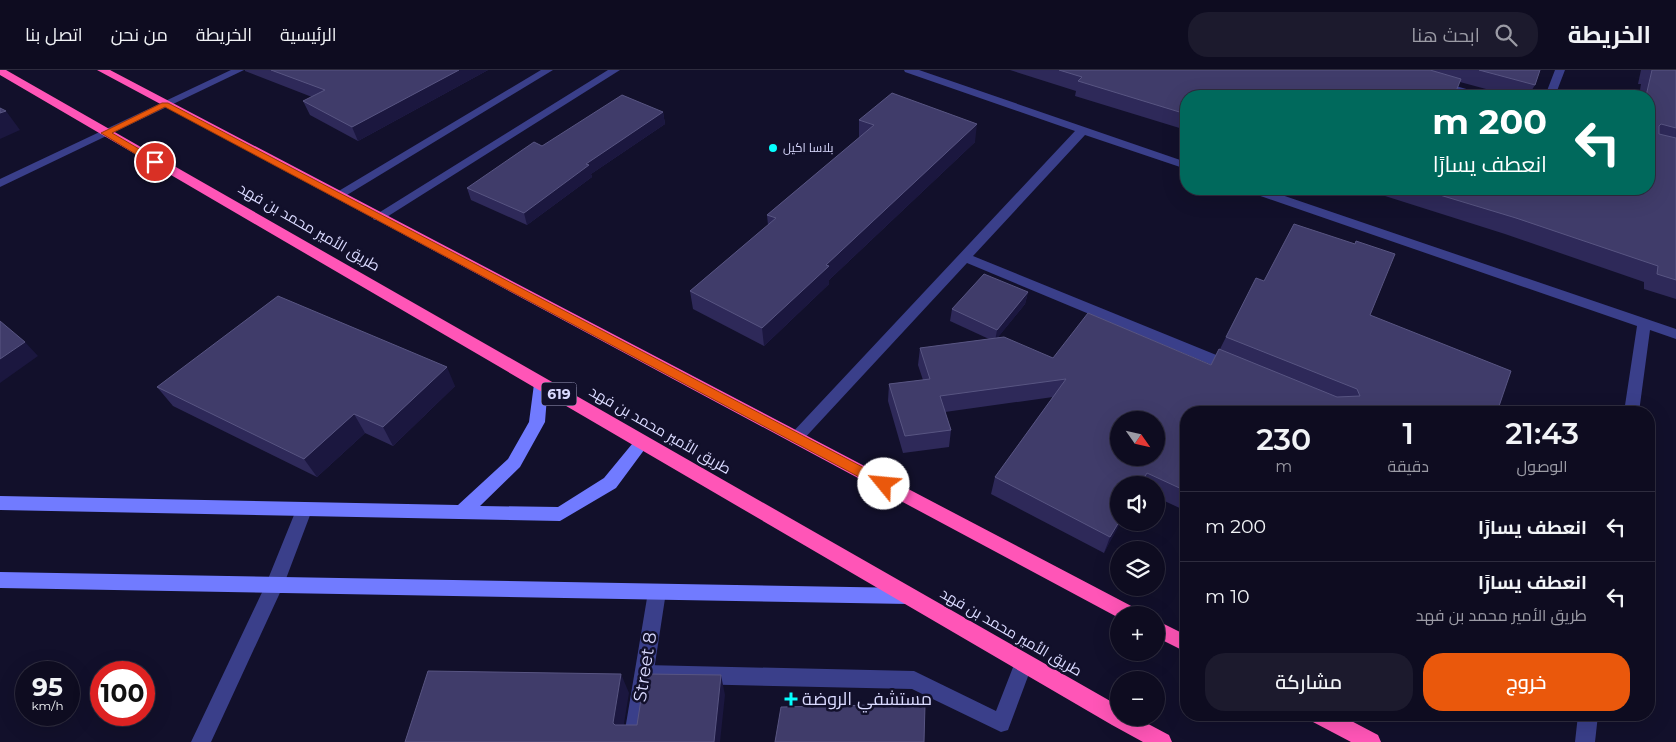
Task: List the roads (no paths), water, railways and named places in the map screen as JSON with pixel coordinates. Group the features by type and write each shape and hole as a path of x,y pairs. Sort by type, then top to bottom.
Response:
{"highway":[{"path":"102,70 1114,606"},
{"name":"طريق الأمير محمد بن فهد","path":"0,71 1110,712"},
{"path":"1165,633 1180,641"},
{"path":"1331,721 1371,742"},
{"name":"طريق الأمير محمد بن فهد","path":"1134,726 1162,742"}],"street":[{"path":"0,183 239,70"},
{"path":"338,195 548,70"},
{"path":"378,216 615,70"},
{"path":"909,70 1180,164"},
{"path":"1552,90 1560,70"},
{"path":"1424,80 1459,90"},
{"path":"796,438 1083,130"},
{"path":"1271,195 1676,334"},
{"path":"964,257 1240,371"},
{"path":"1632,406 1644,323"},
{"path":"462,512 514,463 537,422 541,384"},
{"path":"0,503 560,514 610,484 642,442"},
{"path":"201,742 275,584 304,510"},
{"path":"0,580 909,596"},
{"name":"Street 8","path":"633,742 657,592"},
{"path":"645,674 914,680 1001,723 1024,663"},
{"path":"1585,742 1587,721"}],"place":[{"name":"بلاسا اكيل","path":"773,148"},
{"name":"مستشفي الروضة","path":"791,699"}]}
